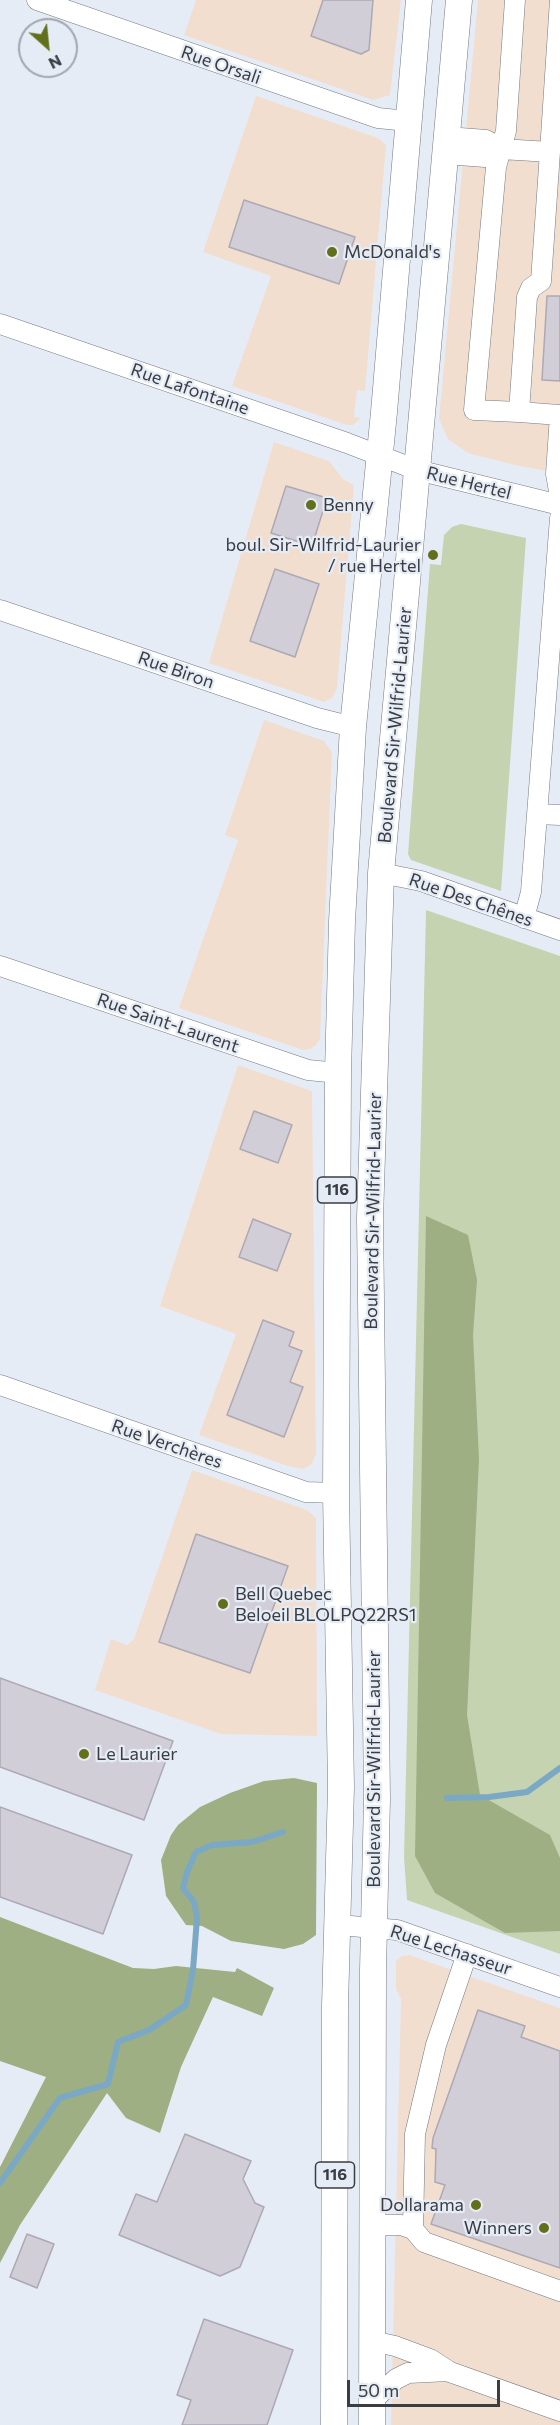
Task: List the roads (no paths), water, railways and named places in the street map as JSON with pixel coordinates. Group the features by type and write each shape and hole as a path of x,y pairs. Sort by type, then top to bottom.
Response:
{"main road":[{"name":"Boulevard Sir-Wilfrid-Laurier","path":"333,2425 335,2006 341,1787 336,1493 338,1073 342,921 353,727 419,0"},
{"name":"Boulevard Sir-Wilfrid-Laurier","path":"372,2413 373,1927 376,1799 370,1218 381,873 459,0"}],"street":[{"name":"Rue Orsali","path":"37,0 378,118 408,121"},
{"path":"515,0 506,131 496,167 474,410 560,415 556,474 560,497"},
{"path":"519,412 527,297 531,288 541,281 560,0"},
{"path":"446,146 485,157 501,149 550,152"},
{"name":"Rue Lafontaine","path":"0,324 347,442 379,456"},
{"name":"Rue Hertel","path":"379,456 417,470 560,505"},
{"path":"524,918 531,892 557,587 560,518"},
{"name":"Rue Biron","path":"0,610 317,718 353,727"},
{"path":"537,814 560,815"},
{"name":"Rue Des Chênes","path":"381,873 421,881 560,930"},
{"name":"Rue Saint-Laurent","path":"0,966 308,1070 338,1073"},
{"name":"Rue Verchères","path":"0,1385 306,1492 336,1493"},
{"name":"Rue Lechasseur","path":"339,1925 401,1931 560,1987"},
{"path":"413,2229 415,2134 436,2045 467,1954"},
{"path":"372,2225 401,2225 413,2229 424,2242 560,2291"},
{"path":"372,2341 395,2346 430,2359 450,2372 560,2411"},
{"path":"372,2413 396,2379 408,2373 450,2372"}],"waterway":[{"path":"447,1798 489,1797 527,1792 560,1768"},
{"path":"0,2183 60,2098 108,2084 118,2042 149,2030 186,2005 193,1970 197,1918 194,1902 183,1888 196,1852 212,1845 252,1842 283,1832"}],"place":[{"name":"McDonald's","path":"332,252"},
{"name":"Benny","path":"311,505"},
{"name":"boul. Sir-Wilfrid-Laurier / rue Hertel","path":"433,555"},
{"name":"Bell Quebec Beloeil BLOLPQ22RS1","path":"223,1604"},
{"name":"Le Laurier","path":"84,1754"},
{"name":"Dollarama","path":"476,2205"},
{"name":"Winners","path":"544,2228"}]}
